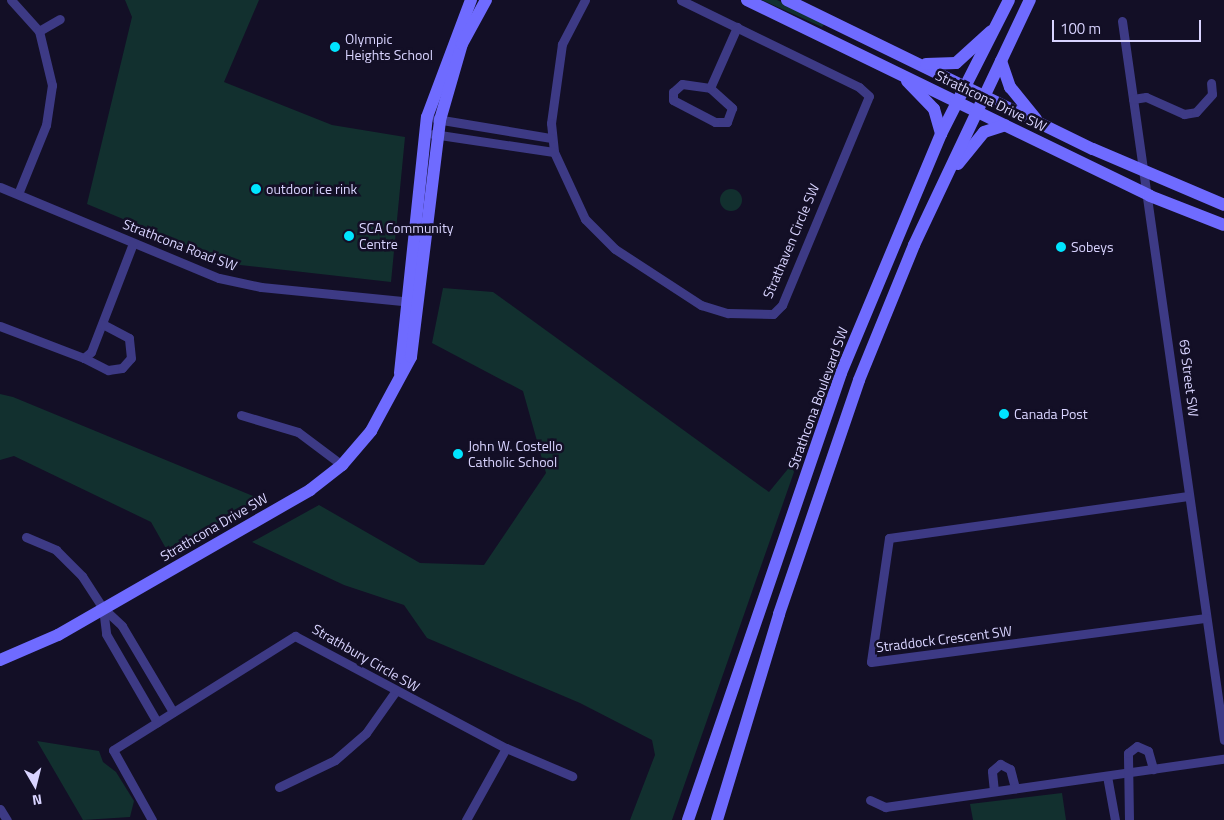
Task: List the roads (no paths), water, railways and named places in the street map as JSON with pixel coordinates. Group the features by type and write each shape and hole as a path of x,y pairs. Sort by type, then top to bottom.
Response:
{"main road":[{"name":"Strathcona Drive SW","path":"0,660 39,645 310,490 342,465 379,419 400,373 411,357 412,302 431,134 427,117 470,0"},
{"name":"Strathcona Drive SW","path":"431,134 440,120 462,44 486,0"},
{"name":"Strathcona Drive SW","path":"747,0 1150,196 1224,225"},
{"name":"Strathcona Drive SW","path":"786,0 922,64 1039,123 1224,205"},
{"name":"Strathcona Boulevard SW","path":"688,820 841,373 941,134 960,102 1009,0"},
{"path":"717,820 838,437 941,186 1030,0"},
{"path":"922,64 956,63 998,24"},
{"path":"1001,61 1010,87 1039,123"},
{"path":"900,74 934,109 941,134"},
{"path":"941,186 984,132 1005,124"},
{"path":"692,820 701,784"}],"street":[{"path":"11,0 39,31 51,71 51,98 46,125 18,194"},
{"name":"Strathaven Circle SW","path":"585,0 562,44 553,84 552,138 554,152 586,219 615,249 701,305 728,313 773,314 782,305 869,96 859,86 681,0"},
{"path":"39,31 60,18"},
{"name":"69 Street SW","path":"1122,21 1142,170 1150,196 1188,496 1224,740"},
{"path":"710,88 737,27"},
{"path":"1133,98 1146,97 1184,114 1196,112 1212,94 1211,83"},
{"path":"682,84 710,88 732,108 726,122 700,116 673,100 675,88 682,84"},
{"path":"427,117 552,138"},
{"path":"431,134 554,152"},
{"name":"Strathcona Road SW","path":"0,187 219,278 261,287 412,302"},
{"path":"84,358 103,324 133,243"},
{"path":"0,326 84,358 108,370 122,368 131,358 133,348 126,334 103,324"},
{"path":"241,415 298,432 342,465"},
{"name":"Straddock Crescent SW","path":"1188,496 889,538 871,662 1206,618"},
{"path":"26,537 56,550 103,608 122,626 173,712"},
{"path":"103,608 106,634 157,722"},
{"name":"Strathbury Circle SW","path":"148,819 113,750 295,636 395,692 506,748 572,776"},
{"path":"279,787 335,760 366,733 395,692"},
{"path":"1129,820 1128,753 1137,746 1148,751 1153,769"},
{"path":"466,820 506,748"},
{"path":"870,800 885,807 1224,759"},
{"path":"994,791 992,771 1000,764 1010,769 1016,788"},
{"path":"1107,776 1116,820"},
{"path":"0,809 7,820"}],"place":[{"name":"Olympic Heights School","path":"335,47"},
{"name":"outdoor ice rink","path":"256,189"},
{"name":"SCA Community Centre","path":"349,236"},
{"name":"Sobeys","path":"1061,247"},
{"name":"Canada Post","path":"1004,414"},
{"name":"John W. Costello Catholic School","path":"458,454"}]}
